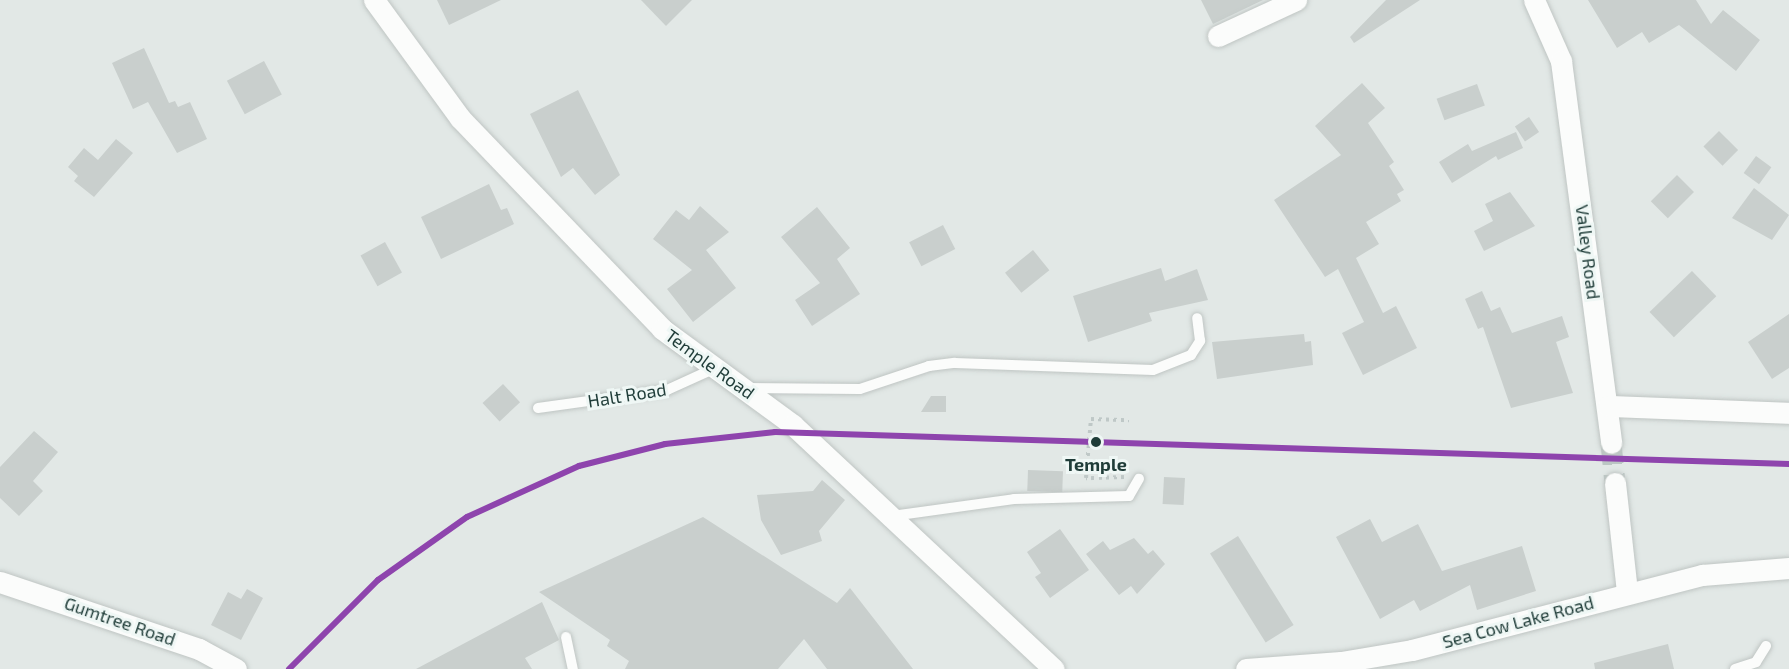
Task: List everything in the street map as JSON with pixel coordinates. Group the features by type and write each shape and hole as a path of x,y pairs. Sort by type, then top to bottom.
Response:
{"street":[{"name":"Temple Road","path":"374,0 460,118 662,329 713,369 793,425 1054,669"},
{"path":"1218,36 1296,0"},
{"name":"Valley Road","path":"1534,0 1562,61 1611,443"},
{"path":"1608,406 1789,413"},
{"path":"1615,483 1627,592"},
{"name":"Sea Cow Lake Road","path":"1246,669 1341,662 1412,650 1627,592 1702,575 1789,568"},
{"name":"Gumtree Road","path":"0,582 199,649 237,669"}],"lane":[{"path":"741,388 860,389 929,366 955,363 1153,370 1191,355 1200,341 1197,318"},
{"name":"Halt Road","path":"538,408 667,390 713,369"},
{"path":"891,516 1014,499 1129,496 1139,479"},
{"path":"566,637 573,669"},
{"path":"1735,669 1756,662 1766,646"}],"path":[{"path":"1129,420 1091,419 1086,478 1139,479"}],"building":[{"path":"437,0 501,0 449,25"},
{"path":"641,0 692,0 666,26"},
{"path":"1201,0 1263,0 1213,24"},
{"path":"1386,0 1420,0 1354,43 1350,37"},
{"path":"1588,0 1696,0 1711,24 1723,10 1760,40 1736,71 1679,25 1649,43 1642,32 1617,48"},
{"path":"144,48 169,103 175,101 178,107 190,102 207,139 177,153 148,102 133,109 112,63"},
{"path":"264,61 282,95 245,114 227,81"},
{"path":"1362,83 1385,108 1368,123 1394,162 1389,166 1404,190 1397,194 1401,201 1366,222 1379,244 1356,258 1383,313 1396,306 1417,348 1363,375 1342,333 1364,322 1338,269 1325,277 1274,200 1341,155 1315,126"},
{"path":"1477,84 1485,106 1444,120 1437,99"},
{"path":"578,90 620,175 595,195 573,168 561,177 530,114"},
{"path":"1529,117 1539,132 1525,141 1515,127"},
{"path":"1719,131 1738,150 1723,166 1703,147"},
{"path":"1516,132 1523,148 1498,160 1496,156 1452,183 1439,162 1468,144 1472,151"},
{"path":"116,139 133,153 94,197 74,181 78,176 68,167 84,148 98,160"},
{"path":"1756,156 1771,167 1759,184 1744,173"},
{"path":"1677,175 1694,192 1668,218 1651,201"},
{"path":"489,184 501,210 507,208 514,224 441,259 421,217"},
{"path":"1754,188 1789,215 1772,240 1732,218"},
{"path":"1510,192 1535,226 1484,251 1474,231 1493,221 1485,204"},
{"path":"700,206 729,232 706,250 736,288 693,322 667,289 692,270 653,239 676,210 689,220"},
{"path":"817,207 850,248 837,259 860,294 812,326 795,300 820,283 781,237"},
{"path":"943,225 955,249 921,266 909,242"},
{"path":"385,242 402,273 377,286 361,256"},
{"path":"1033,250 1049,270 1021,293 1005,273"},
{"path":"1161,268 1165,281 1197,269 1208,300 1149,313 1152,321 1088,342 1073,296"},
{"path":"1692,271 1716,296 1674,337 1650,312"},
{"path":"1482,291 1491,311 1500,307 1512,333 1562,316 1569,337 1556,342 1573,393 1511,408 1483,327 1478,329 1465,299"},
{"path":"1789,314 1789,368 1772,379 1748,342"},
{"path":"1304,334 1305,342 1311,341 1313,365 1217,379 1212,342"},
{"path":"503,384 520,402 500,421 483,403"},
{"path":"931,396 946,396 946,412 921,412"},
{"path":"34,431 58,452 33,481 43,491 19,516 0,498 0,467"},
{"path":"1028,470 1063,471 1062,492 1027,491"},
{"path":"1164,477 1185,478 1184,505 1163,504"},
{"path":"822,480 845,500 819,531 822,541 781,555 761,520 757,495 813,491"},
{"path":"703,517 837,603 850,588 913,669 827,669 804,639 778,669 625,669 629,661 607,646 610,640 539,592"},
{"path":"1370,519 1382,542 1418,524 1442,571 1522,546 1536,591 1477,610 1470,585 1420,611 1414,600 1380,619 1336,537"},
{"path":"1060,529 1089,570 1050,598 1035,577 1041,573 1027,552"},
{"path":"1238,536 1294,625 1266,643 1210,553"},
{"path":"1134,538 1148,554 1153,550 1165,564 1137,594 1131,586 1119,595 1086,554 1103,541 1110,550"},
{"path":"247,589 263,598 241,640 211,625 228,592 241,599"},
{"path":"542,602 559,640 525,658 532,669 416,669"},
{"path":"1668,644 1674,669 1595,669 1594,663"}],"tunnel":[{"path":"1611,443 1615,483"}],"transit line":[{"path":"289,669 378,580 467,517 579,466 665,444 775,432 1789,464"}],"place":[{"name":"Temple","path":"1096,442"}]}
